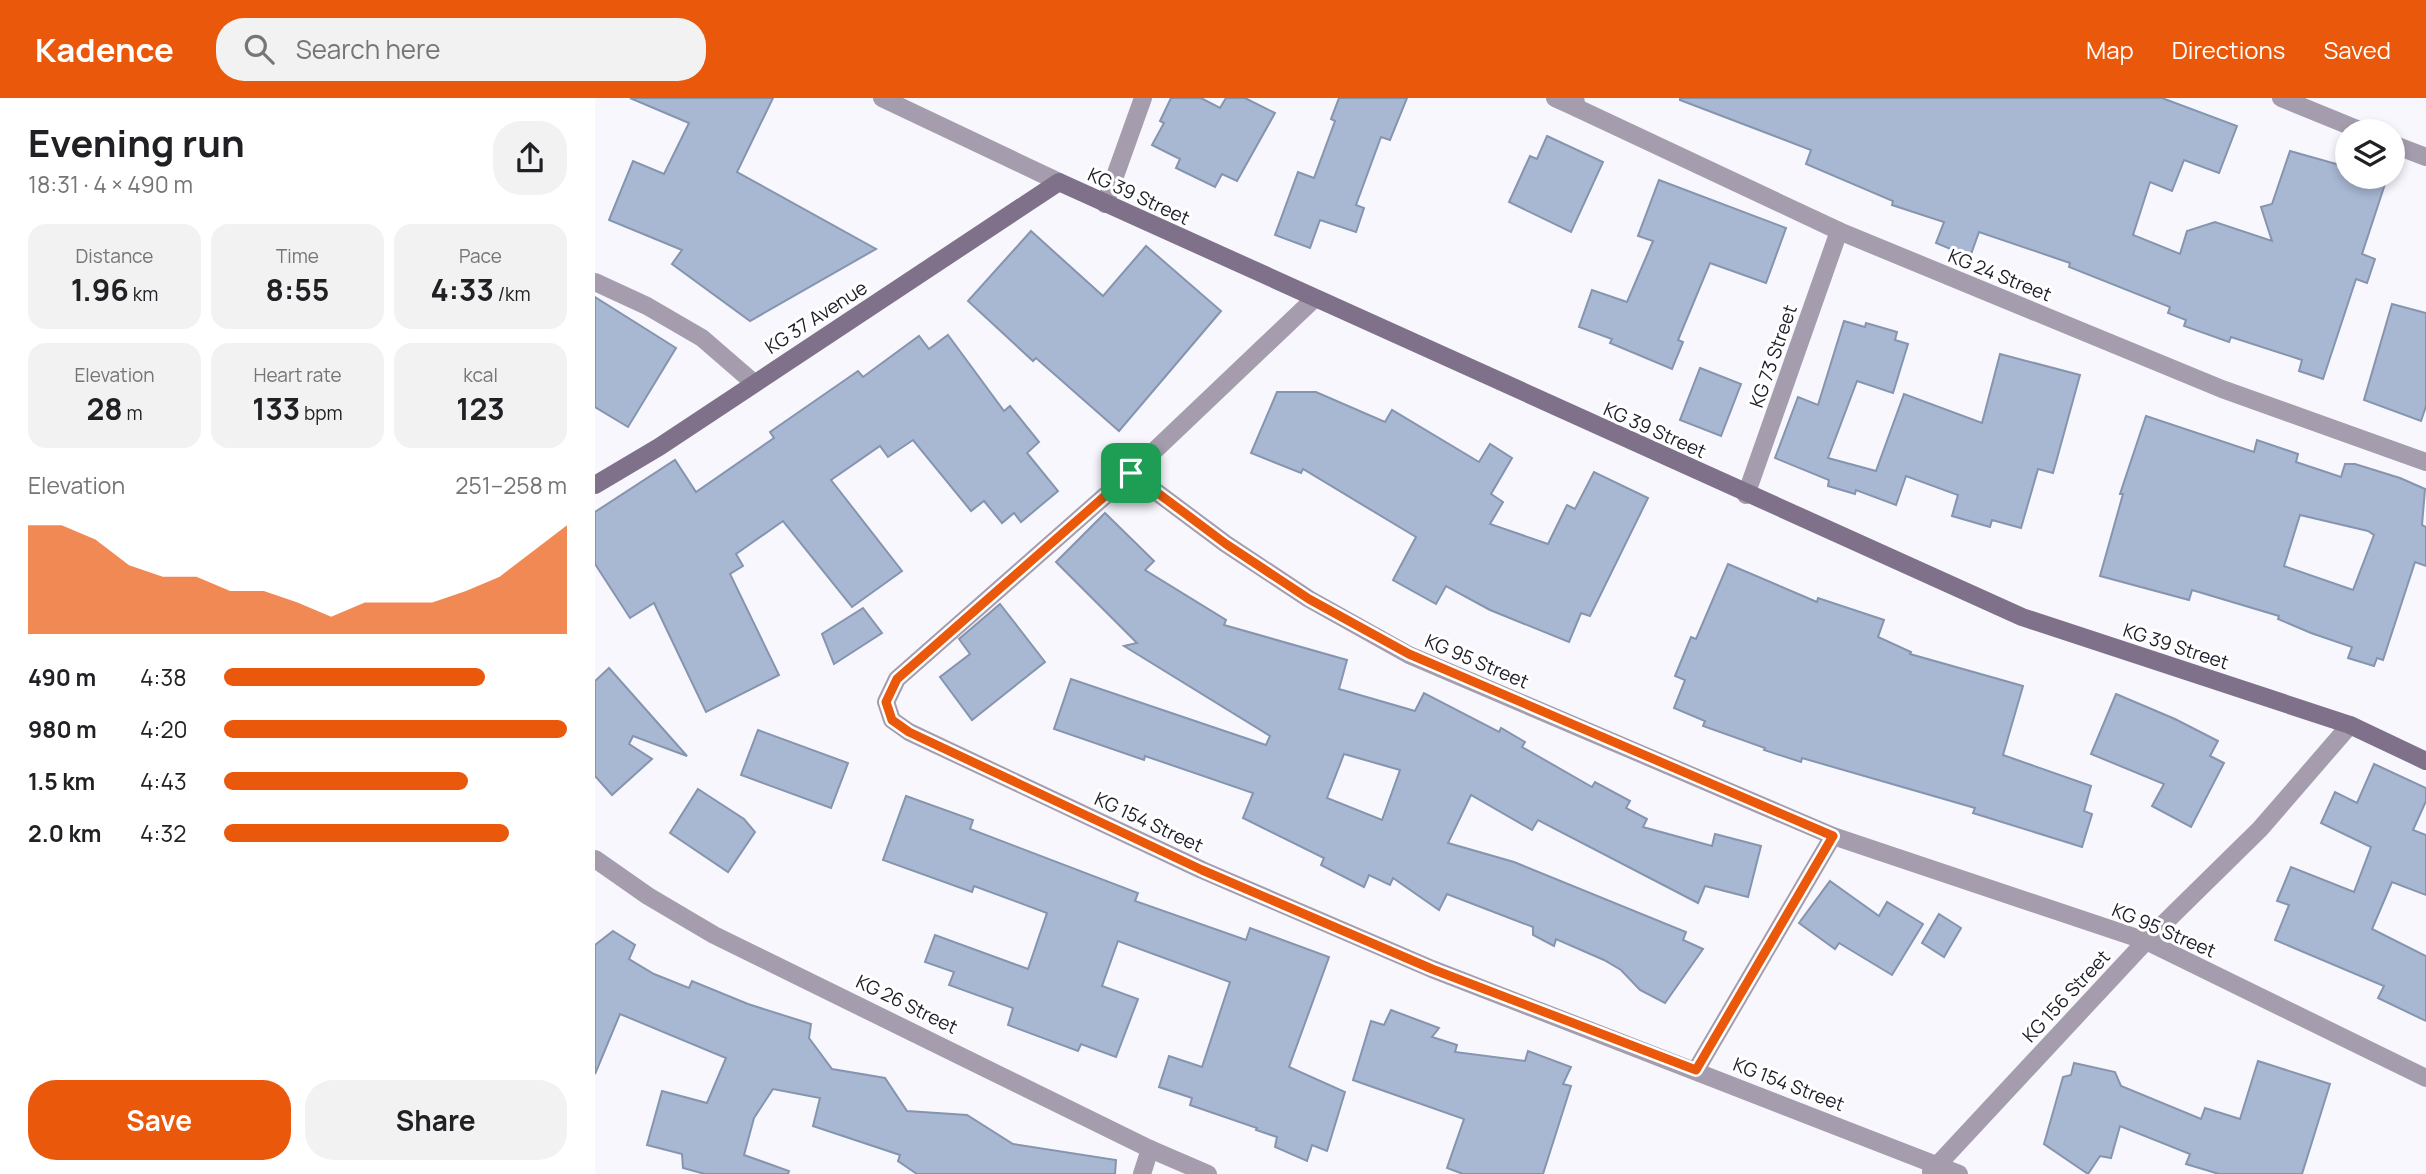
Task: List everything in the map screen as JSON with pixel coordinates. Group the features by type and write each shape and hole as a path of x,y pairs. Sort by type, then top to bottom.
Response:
{"street":[{"name":"KG 39 Street","path":"882,98 1105,204 1746,495 2022,617 2350,725 2426,761"},
{"path":"1105,204 1143,98"},
{"name":"KG 24 Street","path":"1555,98 1576,103 1839,231 2222,389 2426,462"},
{"path":"2281,98 2335,120"},
{"path":"2405,149 2426,158"},
{"name":"KG 37 Avenue","path":"595,485 659,447 1059,182"},
{"name":"KG 73 Street","path":"1746,495 1839,231"},
{"path":"595,282 647,306 702,338 754,383"},
{"name":"KG 154 Street","path":"1314,299 1131,473 897,679 886,702 892,720 909,732 1202,870 1432,969 1696,1070 1934,1170 1959,1174"},
{"name":"KG 95 Street","path":"1131,473 1226,544 1309,599 1409,654 1833,836 2146,941 2426,1078"},
{"name":"KG 156 Street","path":"1934,1170 2146,941 2260,829 2350,725"},
{"path":"1696,1070 1833,836"},
{"name":"KG 26 Street","path":"595,859 714,935 1150,1149 1208,1174"},
{"path":"1142,1174 1150,1149"}],"building":[{"path":"630,98 773,98 737,172 876,249 750,321 672,264 682,250 609,220 633,161 664,174 689,123"},
{"path":"1171,98 1201,98 1220,108 1226,98 1245,98 1275,113 1237,181 1222,174 1215,187 1176,168 1180,159 1152,145 1164,123 1160,121"},
{"path":"1339,98 1407,98 1390,140 1381,137 1356,205 1364,208 1356,232 1320,220 1310,248 1275,235 1298,172 1314,178 1335,121 1331,119"},
{"path":"2162,98 2237,126 2219,173 2184,160 2172,191 2150,182 2133,235 2180,254 2187,231 2215,222 2272,241 2261,207 2272,204 2290,151 2335,164 2335,189 2383,189 2362,254 2375,259 2367,283 2356,279 2323,379 2299,371 2302,360 2231,337 2229,342 2184,326 2186,320 2168,313 2170,307 2069,267 2070,263 1979,232 1970,257 1936,243 1944,222 1892,205 1893,201 1806,164 1811,150 1680,100"},
{"path":"1547,136 1603,162 1571,232 1509,202 1530,156 1537,159"},
{"path":"1659,180 1786,228 1766,283 1710,263 1678,340 1683,342 1672,369 1610,343 1612,339 1579,327 1592,290 1627,302 1653,241 1638,236"},
{"path":"1031,231 1103,296 1146,246 1221,311 1119,431 1036,358 1033,361 968,301"},
{"path":"595,297 676,348 628,427 595,407"},
{"path":"2392,304 2426,313 2426,406 2421,421 2364,400"},
{"path":"1844,321 1865,327 1866,323 1897,332 1895,340 1908,344 1893,393 1857,381 1828,458 1876,471 1904,394 1982,423 2000,354 2080,375 2053,473 2038,469 2021,528 1992,520 1990,527 1952,516 1958,495 1906,476 1896,505 1856,490 1855,494 1828,486 1829,480 1775,458 1798,397 1818,405"},
{"path":"948,335 1004,411 1010,406 1039,442 1027,453 1058,491 1021,522 1014,513 1002,523 984,501 971,511 913,440 888,457 880,446 831,480 902,571 852,607 783,521 736,554 743,566 730,574 779,675 706,712 654,603 630,618 595,564 595,512 675,460 696,492 774,438 770,432 858,371 863,377 919,336 929,349"},
{"path":"1700,368 1741,384 1721,436 1680,420"},
{"path":"1277,392 1316,392 1385,422 1392,410 1479,462 1490,444 1512,458 1491,494 1503,502 1490,524 1548,544 1567,505 1575,509 1594,472 1648,498 1590,616 1581,613 1569,642 1490,610 1446,586 1436,604 1393,580 1416,537 1303,469 1301,473 1251,453"},
{"path":"2146,416 2254,452 2257,440 2298,454 2296,462 2341,477 2345,464 2355,464 2425,489 2422,525 2426,527 2426,566 2415,562 2383,660 2377,658 2374,666 2348,658 2352,647 2278,619 2279,616 2192,590 2189,600 2100,576 2123,494 2120,494","holes":["2300,515 2368,531 2374,535 2353,590 2284,566"]},
{"path":"1105,513 1154,561 1145,570 1226,620 1224,625 1347,660 1339,689 1415,711 1424,693 1499,732 1501,728 1525,742 1522,747 1592,787 1595,782 1630,801 1626,808 1647,819 1643,827 1712,846 1715,834 1761,846 1748,897 1705,886 1698,903 1538,820 1532,830 1471,795 1448,843 1514,862 1686,932 1683,940 1703,949 1665,1003 1640,990 1621,970 1604,960 1556,939 1554,946 1533,935 1533,927 1447,894 1439,910 1393,878 1390,885 1369,875 1364,887 1321,865 1324,858 1243,818 1253,793 1145,756 1144,760 1054,729 1071,679 1266,745 1270,736 1124,646 1137,643 1056,562","holes":["1344,754 1400,770 1382,820 1327,798"]},
{"path":"1728,564 1817,602 1818,598 1884,620 1878,637 1911,652 1910,654 2023,686 2003,755 2091,786 2084,811 2092,814 2082,847 1973,813 1975,808 1802,758 1801,762 1764,750 1765,748 1703,726 1705,721 1674,708 1685,680 1675,676 1691,637 1696,639"},
{"path":"1000,604 1045,662 972,720 940,677 970,654 959,639"},
{"path":"863,608 882,633 834,664 822,634"},
{"path":"609,668 687,756 633,736 629,744 652,759 612,795 595,776 595,681"},
{"path":"2116,694 2218,741 2210,756 2224,763 2191,827 2152,806 2164,784 2091,754"},
{"path":"758,730 848,763 831,808 741,775"},
{"path":"2374,764 2426,788 2426,801 2413,830 2426,835 2426,895 2392,882 2372,929 2426,956 2426,1021 2378,998 2384,986 2275,940 2289,905 2277,901 2291,867 2354,892 2371,847 2321,823 2335,792 2357,803"},
{"path":"698,789 744,819 755,832 728,872 670,833"},
{"path":"906,796 973,820 970,829 1138,893 1135,901 1246,940 1250,928 1329,957 1289,1067 1345,1092 1327,1151 1312,1145 1307,1161 1275,1147 1277,1137 1190,1105 1192,1098 1159,1087 1169,1056 1202,1067 1230,982 1118,941 1102,986 1138,999 1116,1057 1081,1044 1078,1051 1008,1025 1013,1008 949,985 954,972 925,962 935,935 1028,969 1047,913 974,886 972,892 883,860"},
{"path":"1830,881 1879,916 1887,902 1923,924 1892,975 1839,943 1835,949 1799,923"},
{"path":"1939,914 1961,928 1944,957 1922,943"},
{"path":"613,931 635,945 629,959 654,974 689,988 692,981 748,1004 811,1024 809,1038 832,1069 885,1078 907,1111 967,1115 1013,1144 1116,1160 1115,1174 917,1174 898,1161 900,1155 813,1126 820,1098 773,1089 754,1118 744,1155 789,1171 788,1174 705,1174 683,1168 682,1154 647,1145 662,1091 707,1103 726,1058 620,1014 595,1074 595,945"},
{"path":"1391,1010 1439,1028 1432,1037 1457,1045 1455,1052 1525,1061 1528,1051 1571,1067 1563,1084 1571,1086 1543,1174 1463,1174 1447,1168 1464,1119 1353,1080 1371,1021 1384,1025"},
{"path":"2258,1061 2330,1084 2302,1174 2219,1174 2186,1164 2190,1154 2120,1126 2111,1158 2100,1156 2088,1174 2044,1144 2063,1077 2071,1075 2074,1063 2115,1072 2121,1086 2201,1119 2205,1108 2240,1119"}],"route":[{"path":"1131,473 1226,544 1309,599 1409,654 1833,836 1696,1070 1432,969 1202,870 909,732 892,720 886,702 897,679 1131,473"}]}
